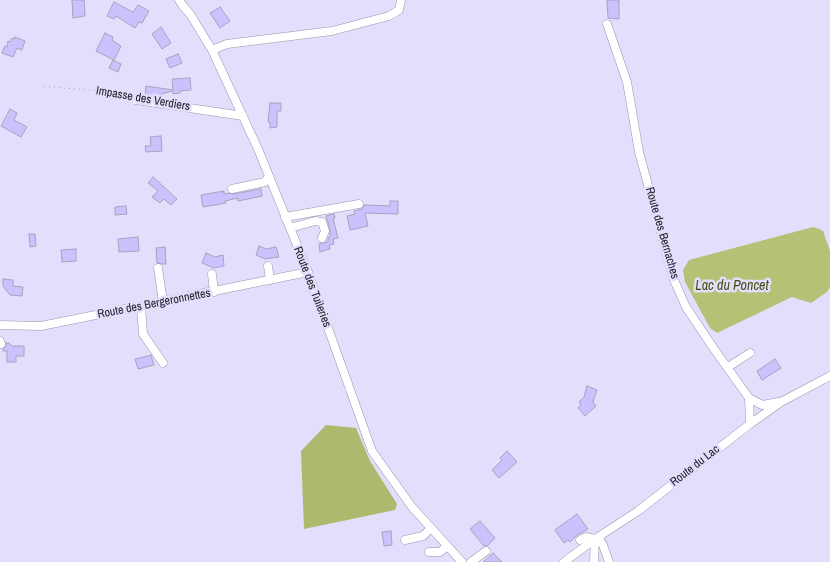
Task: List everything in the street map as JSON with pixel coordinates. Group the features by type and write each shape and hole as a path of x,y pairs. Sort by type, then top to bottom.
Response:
{"street":[{"name":"Route des Tuileries","path":"179,0 212,50 269,176 308,272 372,451 412,507 462,562"},
{"path":"212,50 227,44 342,29 389,16 399,10 401,0"},
{"name":"Route des Bernaches","path":"607,24 627,82 640,152 674,280 686,306 749,398"},
{"name":"Impasse des Verdiers","path":"136,100 243,116"},
{"path":"232,188 264,182 269,176"},
{"path":"286,217 359,204"},
{"path":"290,228 315,221 322,222 325,231 322,238"},
{"path":"268,266 270,280"},
{"path":"158,268 163,302"},
{"name":"Route des Bergeronnettes","path":"0,326 41,326 308,272"},
{"path":"212,274 214,292"},
{"path":"141,306 143,334 164,363"},
{"path":"728,367 750,353"},
{"name":"Route du Lac","path":"564,562 638,510 781,402 830,376"},
{"path":"749,398 762,405 781,402"},
{"path":"749,398 750,424"},
{"path":"405,540 423,536 431,528"},
{"path":"580,540 586,537 596,538 603,545 609,562"},
{"path":"594,562 596,538"},
{"path":"429,552 440,552 447,546"},
{"path":"471,562 486,551"}],"path":[{"name":"Impasse des Verdiers","path":"44,86 113,92 136,97 136,100"}],"shaded area":[{"path":"326,425 356,428 370,461 397,504 395,510 304,529 301,451"}],"water":[{"name":"Lac du Poncet","path":"813,227 823,231 830,251 830,287 827,292 811,303 792,297 717,333 710,328 685,282 683,270 689,260"}],"building":[{"path":"72,0 84,0 85,16 73,18"},
{"path":"607,0 619,0 619,19 608,18"},
{"path":"114,2 133,12 138,5 149,11 142,23 139,22 135,28 116,16 114,19 107,16"},
{"path":"220,7 230,21 220,28 210,13"},
{"path":"161,27 171,43 162,49 152,34"},
{"path":"105,33 113,37 112,40 121,46 114,60 96,51"},
{"path":"15,37 25,41 22,50 17,48 13,57 2,53 5,46 7,47 8,41 10,42"},
{"path":"178,54 182,63 170,68 166,59"},
{"path":"113,60 121,64 118,72 109,68"},
{"path":"190,78 191,90 173,94 173,91 161,94 160,97 145,95 146,86 173,90 172,79"},
{"path":"270,103 281,103 281,111 277,111 277,127 270,128 270,122 268,122"},
{"path":"10,109 17,113 14,120 27,127 21,137 1,126"},
{"path":"161,136 162,151 146,152 145,146 151,146 150,137"},
{"path":"153,177 177,199 171,205 164,199 160,203 152,197 158,191 148,183"},
{"path":"261,189 262,196 238,201 238,198 225,201 226,203 203,207 201,195 224,191 224,194 233,194"},
{"path":"390,201 398,201 398,214 365,213 368,226 350,230 347,216 355,214 354,211 362,209 364,205 390,206"},
{"path":"126,206 127,214 115,215 115,207"},
{"path":"334,214 335,218 333,218 338,238 333,239 334,244 329,245 330,249 320,252 319,244 328,242 330,237 326,216"},
{"path":"29,234 35,234 36,246 30,247"},
{"path":"138,237 139,251 119,252 118,239"},
{"path":"259,246 266,249 276,247 279,257 265,259 256,255"},
{"path":"165,247 166,264 157,263 156,248"},
{"path":"76,249 76,261 62,262 61,250"},
{"path":"206,253 215,257 223,255 224,266 214,268 202,263"},
{"path":"3,279 13,280 13,286 23,287 22,296 10,295 3,286"},
{"path":"6,343 12,346 24,346 24,356 16,356 16,362 7,362 7,351 3,351"},
{"path":"151,355 154,365 138,369 135,359"},
{"path":"775,359 781,368 762,380 757,371"},
{"path":"587,386 597,390 593,402 596,406 585,416 578,408 581,405 579,402 584,397"},
{"path":"507,451 517,462 499,478 492,470 502,460 500,458"},
{"path":"577,514 588,529 577,535 570,542 568,540 564,543 555,530"},
{"path":"480,521 495,538 487,546 484,546 470,529"},
{"path":"391,531 392,545 384,546 382,532"},
{"path":"493,553 502,562 483,562"}]}
